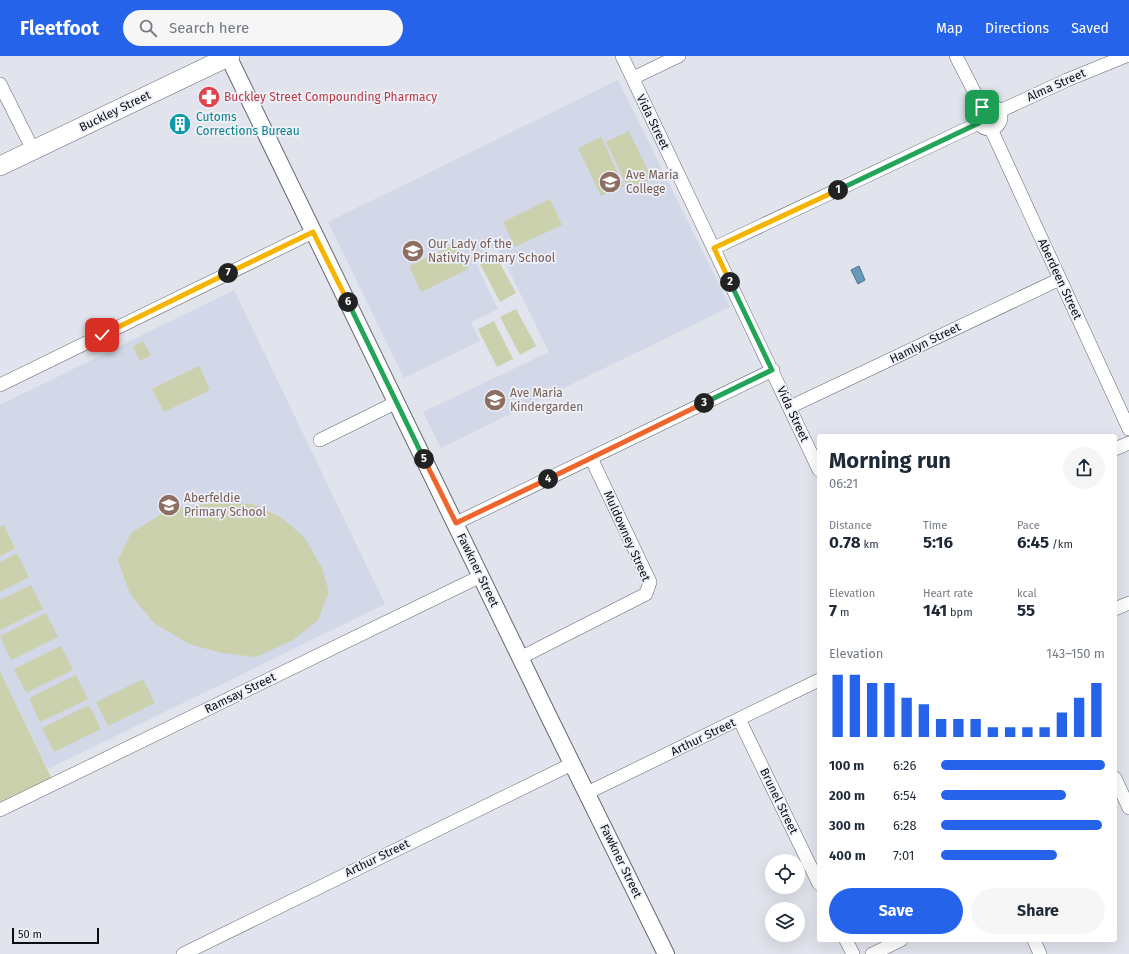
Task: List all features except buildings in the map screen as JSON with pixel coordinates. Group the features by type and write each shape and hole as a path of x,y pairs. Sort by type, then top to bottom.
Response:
{"main road":[{"name":"Buckley Street","path":"0,166 229,56"}],"street":[{"name":"Fawkner Street","path":"229,56 313,232 456,523 480,576 587,793 663,953"},
{"name":"Vida Street","path":"622,56 817,466"},
{"path":"632,78 679,56"},
{"path":"956,56 982,107"},
{"name":"Alma Street","path":"1000,111 1116,58 1126,56"},
{"path":"0,84 33,150"},
{"path":"714,248 985,126 1000,122 1000,111 992,105 982,107 977,115 985,126"},
{"name":"Aberdeen Street","path":"985,126 1060,279 1129,429"},
{"path":"0,385 313,232"},
{"name":"Hamlyn Street","path":"790,408 1060,279"},
{"path":"456,523 772,370"},
{"path":"320,440 397,402"},
{"path":"1117,448 1129,443"},
{"name":"Muldowney Street","path":"520,658 646,594 650,582 591,458"},
{"name":"Ramsay Street","path":"0,810 480,576"},
{"path":"1117,608 1129,603"},
{"name":"Arthur Street","path":"587,793 817,681"},
{"name":"Brunel Street","path":"740,719 817,880"},
{"name":"Arthur Street","path":"183,954 572,764"},
{"path":"1117,782 1129,808"},
{"path":"847,942 853,954"},
{"path":"872,954 898,942"},
{"path":"1035,942 1040,954"}],"shaded area":[{"path":"618,80 730,307 441,448 423,412 549,352 497,246 473,257 498,309 471,322 480,341 404,378 328,222"},
{"name":"Aberfeldie Primary School","path":"234,290 385,604 48,769 0,671 0,405"}],"green space":[{"path":"629,131 652,179 629,190 606,142"},
{"path":"601,137 624,186 601,196 578,148"},
{"path":"550,199 562,225 515,247 503,222"},
{"path":"456,244 468,269 421,292 409,266"},
{"path":"496,256 516,293 500,302 480,264"},
{"path":"516,309 536,346 520,355 500,317"},
{"path":"494,321 513,359 497,367 478,329"},
{"path":"143,341 151,355 140,361 133,347"},
{"path":"199,366 210,390 164,412 152,389"},
{"path":"211,503 253,504 282,518 304,537 322,568 329,592 318,620 293,640 256,657 222,653 189,644 154,623 130,594 118,560 131,533 166,511"},
{"path":"4,525 15,549 0,556 0,527"},
{"path":"17,553 29,577 0,592 0,562"},
{"path":"31,585 43,609 0,630 0,600"},
{"path":"46,613 58,637 11,660 0,636"},
{"path":"61,646 73,670 26,693 14,669"},
{"path":"0,671 52,779 0,804"},
{"path":"76,675 88,699 40,722 29,698"},
{"path":"143,679 155,703 108,726 96,702"},
{"path":"89,705 101,729 54,752 42,728"}],"water":[{"path":"859,266 865,280 858,284 851,270"}],"place":[{"name":"Buckley Street Compounding Pharmacy","path":"209,97"},
{"name":"Cutoms Corrections Bureau","path":"180,124"},
{"name":"Ave Maria College","path":"610,182"},
{"name":"Our Lady of the Nativity Primary School","path":"413,251"},
{"name":"Ave Maria Kindergarden","path":"495,400"},
{"name":"Aberfeldie Primary School","path":"169,505"}],"route":[{"path":"102,335 313,232 456,523 772,370 714,248 979,123 977,115 982,107"}]}
